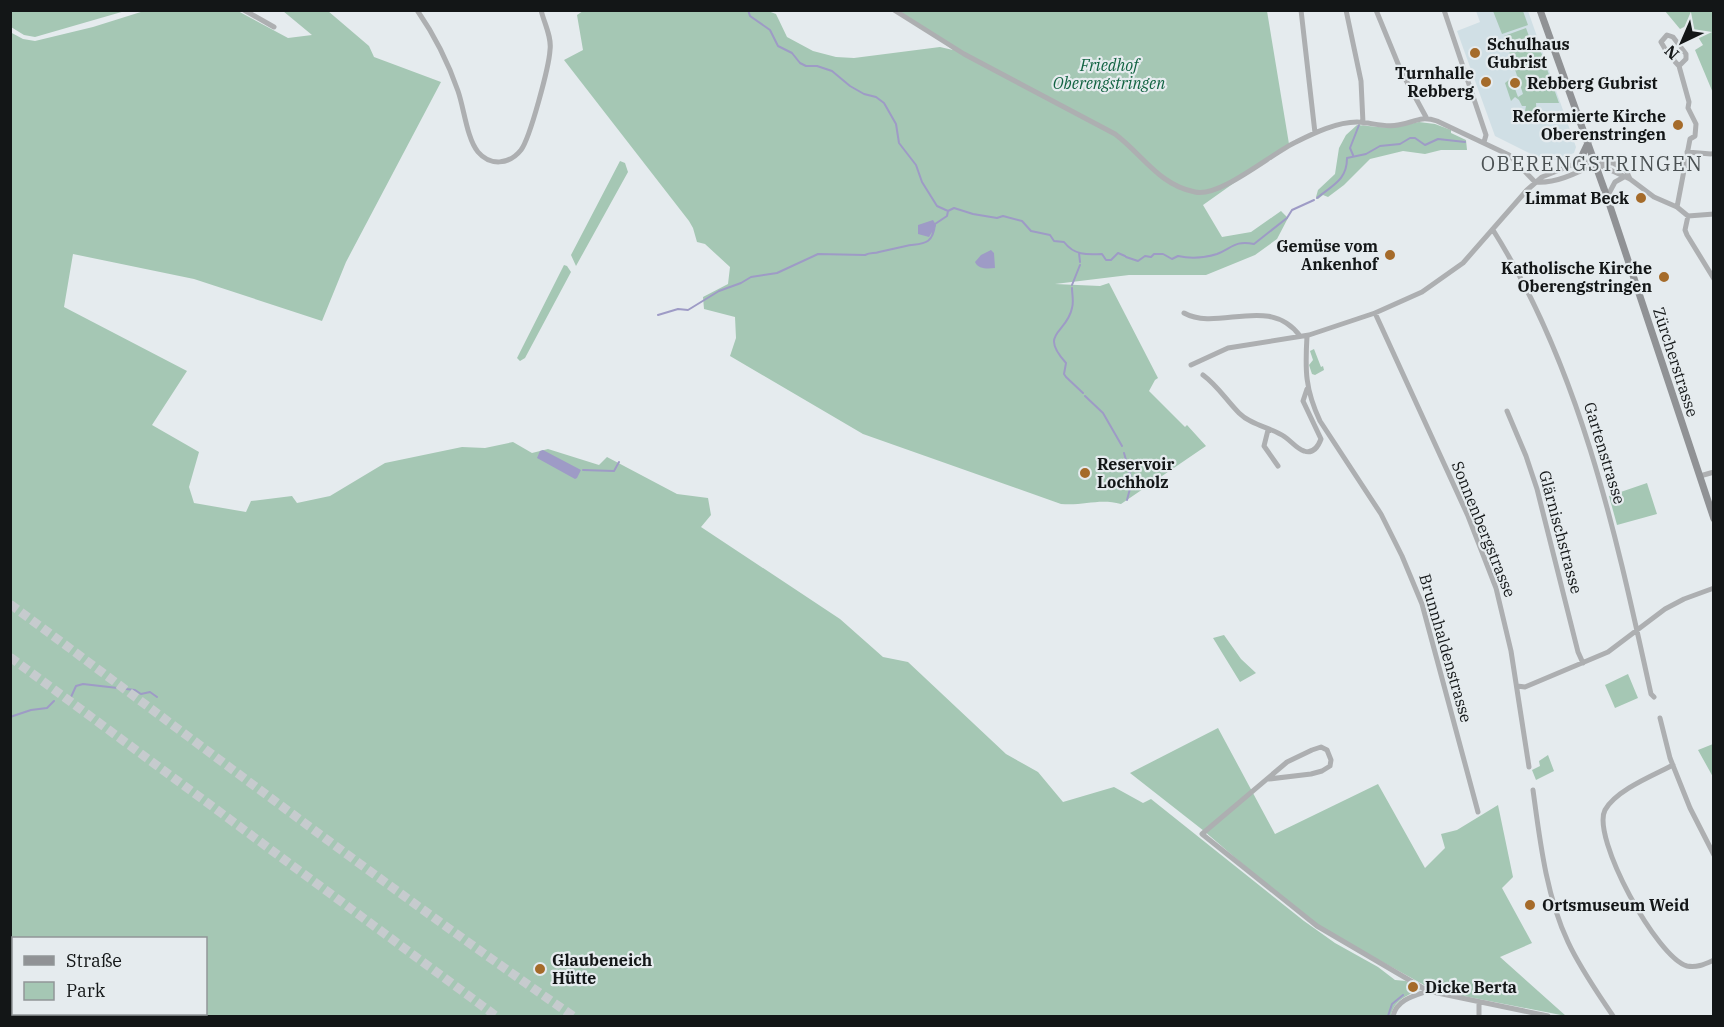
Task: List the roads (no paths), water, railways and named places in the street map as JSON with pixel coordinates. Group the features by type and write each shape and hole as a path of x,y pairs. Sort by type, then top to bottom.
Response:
{"main road":[{"name":"Zürcherstrasse","path":"1540,10 1607,196 1713,519"},
{"path":"1579,162 1588,143"}],"street":[{"path":"244,10 274,27"},
{"path":"417,10 443,52 458,92 474,147 480,154 494,162 502,162 515,156 526,141 551,49 541,10"},
{"path":"894,10 964,54 1115,134 1133,149 1157,175 1197,193 1214,191 1296,142 1343,124 1399,125 1426,117"},
{"path":"1301,10 1316,133"},
{"path":"1346,10 1361,81 1363,123"},
{"path":"1376,10 1401,71 1426,117 1509,155 1535,182 1545,183 1582,171 1595,162"},
{"path":"1444,10 1486,135 1484,142"},
{"path":"1677,207 1690,138 1695,136 1696,124 1688,108 1689,102 1679,66 1661,42 1667,36 1673,37 1686,54 1686,59 1679,66"},
{"path":"1687,153 1713,153"},
{"path":"1191,365 1228,348 1303,336 1407,299 1441,280 1463,264 1535,182 1579,162 1595,162 1627,178 1654,197 1677,207 1688,216 1713,213"},
{"path":"1607,196 1615,182 1627,178"},
{"path":"1688,216 1685,230 1713,279"},
{"name":"Gartenstrasse","path":"1493,230 1522,280 1572,392 1607,505 1654,697"},
{"name":"Sonnenbergstrasse","path":"1375,312 1468,516 1489,568 1505,624 1529,768"},
{"path":"1184,313 1194,318 1257,315 1269,317 1289,326 1303,336"},
{"name":"Brunnhaldenstrasse","path":"1303,336 1307,388 1320,421 1381,514 1422,604 1478,812"},
{"path":"1203,375 1214,383 1240,414 1284,436 1303,451 1316,450 1321,439 1303,401 1307,388"},
{"name":"Glärnischstrasse","path":"1507,411 1538,489 1578,652 1583,663"},
{"path":"1268,430 1264,446 1278,466"},
{"path":"1700,476 1713,472"},
{"path":"1517,686 1525,687 1608,652 1675,603 1713,588"},
{"path":"1660,718 1659,722 1673,765 1690,808 1713,855"},
{"path":"1269,779 1322,771 1330,766 1331,760 1327,750 1322,747 1287,762 1202,834 1317,926 1428,991 1548,1017"},
{"path":"1673,765 1617,796 1606,807 1603,814 1603,827 1613,859 1631,898 1658,940 1675,959 1686,966 1699,966 1713,960"},
{"path":"1533,790 1539,837 1557,914 1572,952 1612,1017"},
{"path":"1393,1017 1396,1007 1403,1001 1428,991"},
{"path":"1479,1002 1479,1017"}],"waterway":[{"path":"748,10 750,16 770,30 778,46 792,53 800,63 832,71 850,86 884,103 896,124 899,143 916,165 922,182 937,206 948,211 954,208 973,214 997,218 1003,216 1022,221 1031,231 1050,235 1054,241 1064,242 1072,250 1081,253 1102,254 1106,260 1111,260 1118,253 1125,256"},
{"path":"1353,155 1350,148 1359,125"},
{"path":"1317,198 1342,177 1347,158 1366,154 1380,146 1400,144 1410,138 1415,138 1425,145 1438,139 1465,142"},
{"path":"1126,257 1138,261 1154,254 1163,254 1172,259 1178,256 1202,257 1217,254 1238,244 1254,244 1287,218 1292,210 1314,200"},
{"path":"658,315 678,309 688,310 719,291 751,277 777,273 818,254 865,255 922,244 929,240 935,224 947,216 948,211"},
{"path":"1079,253 1080,262"},
{"path":"1072,285 1080,265"},
{"path":"1072,288 1072,308 1069,317 1054,339 1054,345 1066,363 1064,374 1083,393"},
{"path":"1085,396 1103,413 1122,446"},
{"path":"1124,453 1132,481 1127,500"},
{"path":"583,470 614,471 619,462"},
{"path":"65,700 71,697 76,686 83,684 135,690 141,694 150,692 157,697"},
{"path":"10,717 31,710 47,708 54,701"},
{"path":"1388,1016 1392,1004 1403,995"}],"tunnel":[{"path":"10,604 360,864 573,1016"},
{"path":"10,657 496,1016"}],"place":[{"name":"Schulhaus Gubrist","path":"1475,53"},
{"name":"Turnhalle Rebberg","path":"1486,82"},
{"name":"Rebberg Gubrist","path":"1515,83"},
{"name":"Reformierte Kirche Oberenstringen","path":"1678,125"},
{"name":"Limmat Beck","path":"1641,198"},
{"name":"Gemüse vom Ankenhof","path":"1390,255"},
{"name":"Katholische Kirche Oberengstringen","path":"1664,277"},
{"name":"Reservoir Lochholz","path":"1085,473"},
{"name":"Ortsmuseum Weid","path":"1530,905"},
{"name":"Glaubeneich Hütte","path":"540,969"},
{"name":"Dicke Berta","path":"1413,987"}],"district":[{"name":"OBERENGSTRINGEN","path":"1592,164"}],"park label":[{"name":"Friedhof Oberengstringen","path":"1109,74"}]}
